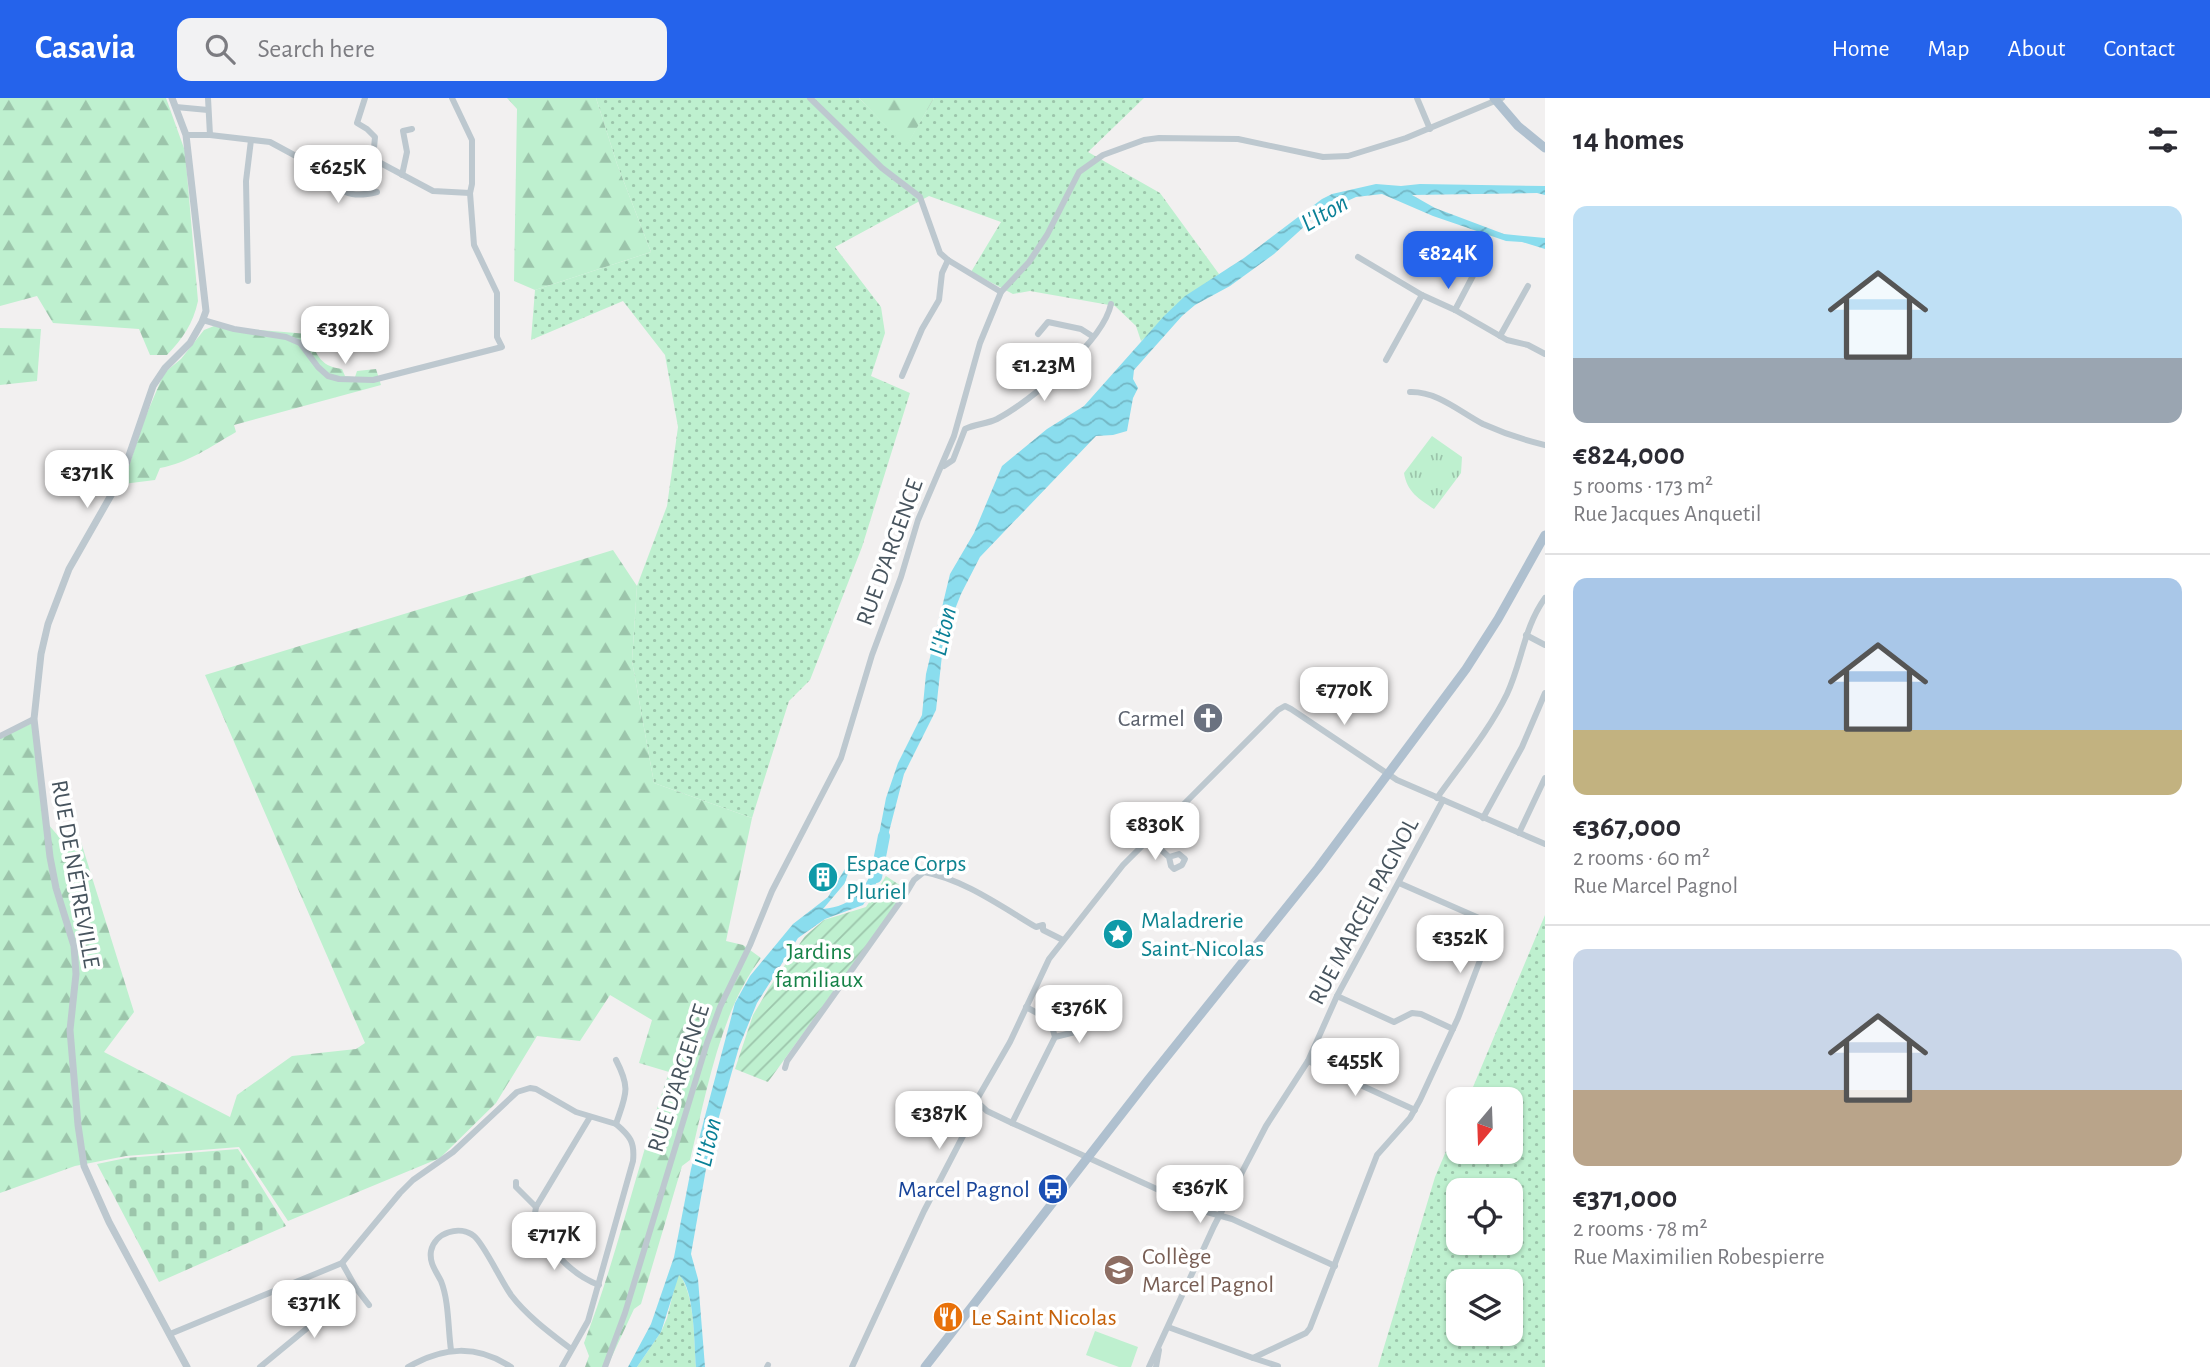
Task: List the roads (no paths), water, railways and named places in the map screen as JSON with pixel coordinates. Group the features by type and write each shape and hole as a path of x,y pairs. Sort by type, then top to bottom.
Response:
{"main road":[{"path":"1497,99 1518,125 1545,148"},
{"path":"925,1367 1147,1080 1318,867 1474,658 1545,535"}],"street":[{"path":"172,98 186,135 205,298 206,311 203,320 234,329 286,337 300,343 318,368 328,376 358,381 373,380 502,347 497,337 497,293 474,245 470,193 472,140 452,98"},
{"path":"208,98 210,135"},
{"path":"365,98 357,123 374,137 373,159"},
{"path":"810,98 882,168 920,197 940,253 1001,292"},
{"path":"1417,98 1430,129"},
{"name":"RUE D'ARGENCE","path":"605,1367 625,1313 696,1077 720,1007 750,946 772,891 841,758 872,655 901,577 918,520 954,436 981,343 1001,292 1029,262 1047,235 1079,172 1103,155 1134,143 1159,138 1238,139 1323,157 1336,157 1374,149 1430,129 1497,99"},
{"path":"176,107 208,110"},
{"path":"402,175 407,152 403,131 412,129"},
{"path":"186,135 270,142 331,175"},
{"path":"248,281 246,181 251,140"},
{"path":"373,159 359,165 342,161 331,175 330,184 348,195 360,196 377,192"},
{"path":"373,159 433,191 470,193"},
{"path":"1357,257 1500,337 1528,345 1545,354"},
{"path":"902,376 922,328 939,300 942,273 948,260"},
{"path":"1455,310 1476,270"},
{"path":"1500,337 1528,286"},
{"path":"1386,360 1422,295"},
{"path":"942,467 953,460 965,429 999,418 1068,367 1109,316 1111,304"},
{"name":"RUE DE NÉTREVILLE","path":"187,1367 96,1196 84,1167 70,1030 76,974 74,946 56,888 50,857 34,719 41,654 48,624 69,569 122,476 153,386 165,368 190,342 203,320"},
{"path":"1038,334 1048,322 1082,329 1092,336"},
{"path":"1410,392 1420,392 1446,402 1487,425 1545,445"},
{"name":"RUE MARCEL PAGNOL","path":"1149,1367 1266,1126 1308,1060 1337,996 1399,883 1440,799 1506,695 1517,670 1534,614 1545,598"},
{"path":"1526,635 1545,645"},
{"path":"1483,818 1522,747 1545,693"},
{"path":"852,1367 924,1211 964,1134 975,1101 986,1086 1049,959 1123,865 1278,710 1284,706 1345,743 1397,780 1545,844"},
{"path":"0,736 34,719"},
{"path":"1519,833 1545,778"},
{"path":"1149,839 1169,857"},
{"path":"785,1068 787,1060 914,880 924,872 949,879 1036,927 1043,925 1043,930 1063,940"},
{"path":"1253,1358 1306,1334 1310,1328 1377,1154 1415,1110 1453,1029 1492,926 1399,883"},
{"path":"1337,996 1394,1022 1412,1013 1421,1014 1453,1029"},
{"path":"1026,1007 1050,1020 1070,1014 1075,1032 1055,1037"},
{"path":"1012,1123 1055,1037 1050,1020"},
{"path":"616,1060 624,1075 627,1091 616,1124"},
{"path":"1308,1060 1415,1110"},
{"path":"170,1335 342,1263 413,1180 453,1152 517,1092 536,1088 576,1112 616,1124 631,1137 635,1145 628,1185 599,1285 587,1321 562,1367"},
{"path":"975,1101 1012,1123 1207,1212 1222,1214 1335,1266"},
{"path":"515,1245 523,1233 533,1226 536,1207 590,1117"},
{"path":"516,1182 516,1186 536,1207"},
{"path":"533,1226 567,1267 575,1274 599,1285"},
{"path":"451,1350 442,1284 432,1262 431,1251 440,1238 456,1230 474,1235 513,1297 544,1328 571,1349"},
{"path":"342,1263 369,1305"},
{"path":"260,1367 356,1288"},
{"path":"1168,1326 1278,1366"},
{"name":"RUE MARCEL PAGNOL","path":"1156,1367 1162,1338"},
{"path":"408,1367 451,1350 488,1355 511,1367"},
{"path":"1273,1351 1278,1366"}],"water":[{"path":"1376,184 1545,186 1545,195 1412,195 1435,208 1504,234 1545,238 1545,249 1522,242 1506,241 1433,216 1382,194 1356,197 1317,215 1274,254 1182,316 1134,370 1133,379 1138,388 1133,398 1127,431 1096,436 980,557 961,594 944,637 936,710 904,774 884,851 876,850 886,798 898,763 922,715 926,674 950,574 974,533 1002,466 1047,429 1084,406 1185,296 1244,258 1322,199 1332,194"},
{"path":"851,859 855,861 845,883 823,909 843,904 858,895 868,880 874,860 885,860 880,877 863,905 825,919 798,938 757,1003 739,1047 709,1152 691,1254 698,1279 705,1367 696,1367 691,1304 679,1275 661,1332 637,1367 628,1367 651,1324 674,1257 691,1169 735,1003 750,976 793,924 828,897"}],"waterway":[{"name":"L'Iton","path":"876,877 884,836"}],"place":[{"name":"Carmel","path":"1208,718"},
{"name":"Espace Corps Pluriel","path":"823,877"},
{"name":"Maladrerie Saint-Nicolas","path":"1118,934"},
{"name":"Marcel Pagnol","path":"1053,1189"},
{"name":"Collège Marcel Pagnol","path":"1119,1270"},
{"name":"Le Saint Nicolas","path":"948,1317"}],"park label":[{"name":"Jardins familiaux","path":"819,965"}]}
